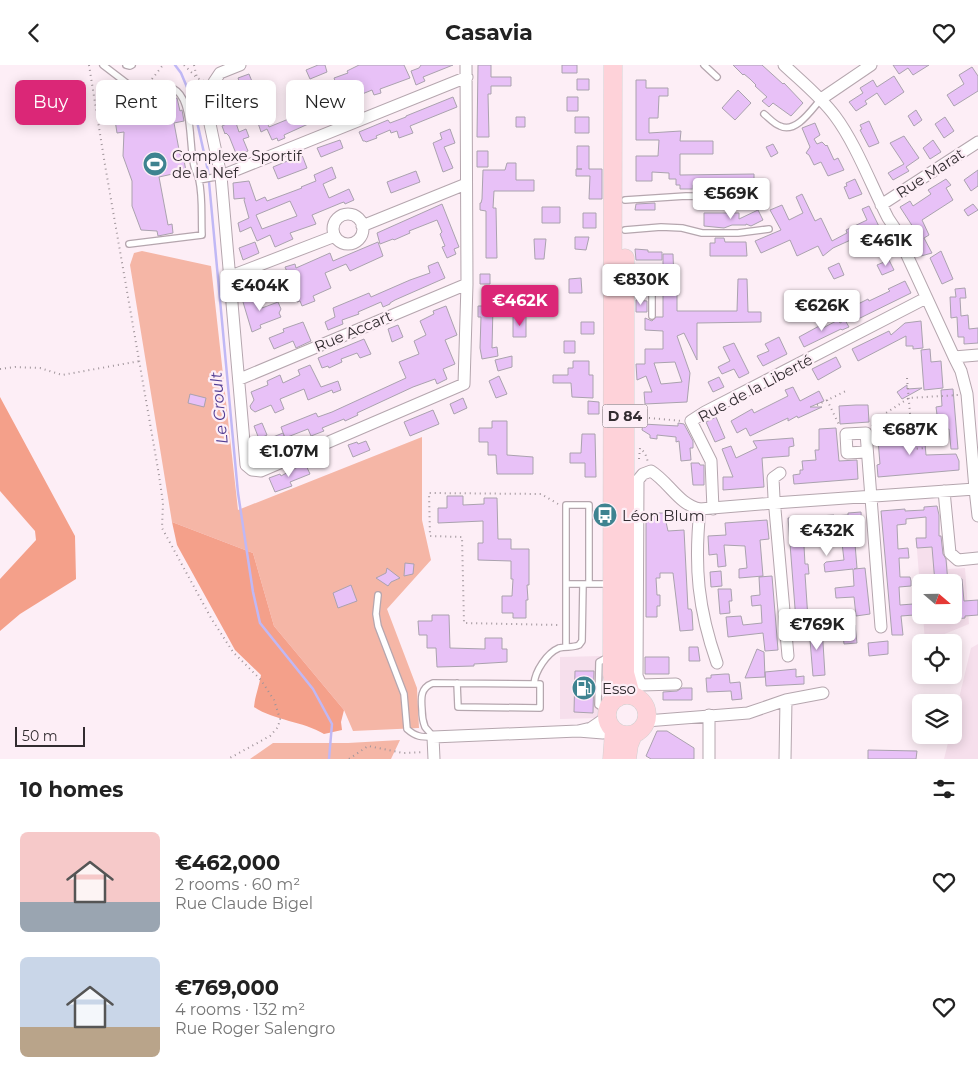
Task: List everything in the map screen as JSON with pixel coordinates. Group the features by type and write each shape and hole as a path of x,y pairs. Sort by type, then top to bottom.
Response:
{"main road":[{"name":"D 84","path":"612,759 615,714 612,674 613,65"},
{"name":"D 84","path":"615,714 625,673 624,65"},
{"name":"D 84","path":"615,714 643,702 646,708 646,721"},
{"path":"615,714 626,736 639,732 646,721"},
{"path":"627,759 633,735"}],"street":[{"path":"240,65 217,78 210,124 231,276 246,465 252,470 260,471 464,384 467,284 466,65"},
{"path":"784,65 821,99 836,117 849,138 881,205 894,227 961,371 967,394 976,468 975,489 978,516"},
{"path":"821,99 871,65"},
{"path":"218,176 467,77"},
{"name":"Rue Marat","path":"881,205 978,142"},
{"path":"362,225 466,184"},
{"path":"348,214 357,217 362,225 363,230 359,239 351,243 342,242 335,236 335,222 343,215 348,214"},
{"path":"231,276 335,236"},
{"name":"Rue Accart","path":"240,379 467,284"},
{"name":"Rue de la Liberté","path":"713,509 711,461 692,421 705,412 926,298"},
{"path":"954,357 978,355"},
{"path":"866,452 847,453 846,434 866,433 881,627"},
{"path":"676,684 641,685 637,676 638,480 643,474 651,471 658,475 690,507 700,509 975,489"},
{"path":"780,473 773,478 774,503 788,656"},
{"path":"944,491 950,553 958,560 978,558"},
{"path":"700,509 697,542 698,589 708,637 717,663"},
{"path":"646,721 748,713 786,700 823,693"},
{"path":"785,759 786,700"},
{"path":"434,754 433,737 578,731 591,728 615,714"},
{"path":"709,715 709,759"}],"lane":[{"path":"103,65 123,80"},
{"path":"126,65 132,65"},
{"path":"704,65 717,77"},
{"path":"129,244 202,235 201,180 194,166 183,97 176,90"},
{"path":"764,114 779,126 786,128 803,121 821,99"},
{"path":"201,180 218,176"},
{"path":"625,200 686,195 755,197"},
{"path":"625,230 661,227 682,228 702,233 738,233 769,229"},
{"path":"652,268 652,316"},
{"path":"625,285 652,285"},
{"path":"534,684 536,672 550,655 562,647 566,647 574,647 582,641 589,505 566,505 566,647"},
{"path":"566,584 612,584"},
{"path":"378,595 376,614 378,626 404,694 407,729 414,735 433,737"},
{"path":"433,737 423,720 421,698 422,691 427,685 433,683 457,683 540,684 540,707 458,707 457,683"}],"path":[{"path":"89,65 98,127 160,475 163,503 162,528 233,653 261,681 274,700 280,719 278,727 270,736 228,759"},
{"path":"152,80 163,65"},
{"path":"184,65 197,78 217,78"},
{"path":"194,65 197,78"},
{"path":"0,369 14,367 40,368 62,375 140,361"},
{"path":"907,378 913,449 925,448"},
{"path":"817,405 846,391"},
{"path":"866,433 875,420 909,398 967,394"},
{"path":"827,400 840,428 846,434"},
{"path":"625,417 692,421"},
{"path":"625,466 639,466 640,448 645,453 651,471"},
{"path":"566,505 561,505 541,494 429,493 430,536 462,537 464,623 566,625"},
{"path":"349,759 368,746 403,753 434,754"}],"shaded area":[{"path":"142,251 211,266 238,510 422,437 422,520 431,560 387,609 417,688 419,728 353,731 344,710 274,626 253,553 172,522 130,265 134,253"},
{"path":"0,397 75,536 76,579 20,614 0,631 0,579 36,540 35,531 0,491"},
{"path":"172,522 253,553 274,626 344,710 341,722 342,730 324,734 307,726 262,712 254,707 261,675 235,650 177,545"},
{"path":"945,535 948,569 965,568 969,624 945,634 924,634 924,624 962,624 962,574 919,574 916,538"},
{"path":"978,644 978,759 944,759 948,744 962,744 962,694 960,694 971,648"},
{"path":"602,656 601,711 598,718 560,719 560,657"},
{"path":"400,740 391,759 250,759 273,743 348,743"}],"building":[{"path":"318,65 325,65 327,72 310,79 306,70"},
{"path":"359,65 404,65 410,78 380,89 381,93 374,95 372,90 364,93 364,80 335,80 334,78 348,73 347,71"},
{"path":"421,65 453,65 423,77 425,81 416,85 411,71 419,68"},
{"path":"478,65 491,65 491,77 511,77 511,86 491,86 491,94 488,94 489,137 477,137"},
{"path":"562,65 577,65 577,73 562,73"},
{"path":"733,65 762,65 784,83 803,103 791,116 773,103 769,107 762,101 767,97"},
{"path":"893,65 929,65 913,75 908,68 899,74"},
{"path":"972,67 978,76 978,91 954,106 947,95 964,84 959,75"},
{"path":"249,74 251,80 239,80 238,78"},
{"path":"894,76 904,92 885,105 877,93 865,101 867,104 856,111 849,102 863,93 860,88 873,80 877,87"},
{"path":"577,79 589,79 589,90 577,90"},
{"path":"636,80 646,80 646,88 668,88 668,96 659,96 658,118 649,118 649,133 681,131 680,141 713,141 713,154 680,154 680,175 754,174 754,185 749,185 749,189 736,189 736,185 721,185 721,189 708,189 708,185 693,185 693,189 680,189 680,185 676,185 676,179 669,179 669,173 652,172 652,181 636,181 636,156 658,156 659,140 636,140"},
{"path":"738,90 751,103 735,120 722,108"},
{"path":"453,97 457,107 410,126 413,133 399,138 397,131 391,133 390,130 366,142 363,141 359,132 388,120 390,123"},
{"path":"567,97 578,97 578,111 567,111"},
{"name":"Complexe Sportif de la Nef","path":"176,98 180,111 182,110 184,121 176,123"},
{"path":"916,110 922,120 914,126 908,116"},
{"path":"516,117 525,117 525,127 516,127"},
{"path":"575,117 589,117 589,133 575,133"},
{"path":"945,117 954,131 944,138 935,124"},
{"path":"286,120 286,125 306,125 284,135 285,138 278,141 277,138 272,140 267,129 261,132 259,125 268,125 269,127"},
{"path":"869,121 879,143 869,147 860,130 862,129 860,125"},
{"path":"815,123 820,135 814,139 817,144 822,142 827,145 834,160 838,158 844,170 828,176 821,162 814,165 806,153 810,147 802,128"},
{"name":"Complexe Sportif de la Nef","path":"116,125 174,125 180,155 183,155 186,171 159,177 168,225 172,224 173,233 158,236 157,231 141,230 132,206 132,181 123,156 124,132 117,133"},
{"path":"237,125 239,132 246,129 249,137 243,139 248,151 237,156 229,136 225,134 222,126"},
{"path":"450,129 455,143 444,147 453,168 443,172 433,143 442,139 440,133"},
{"path":"904,136 919,158 906,167 909,171 893,180 888,173 904,164 890,143"},
{"path":"340,140 343,148 321,157 317,148"},
{"path":"933,140 941,152 930,159 923,148"},
{"path":"773,144 778,153 771,157 766,147"},
{"path":"577,146 589,146 589,169 602,169 602,199 589,199 590,176 576,176"},
{"path":"477,151 488,151 488,167 477,167"},
{"path":"302,155 307,168 278,179 273,167"},
{"path":"507,163 516,163 516,180 534,180 534,191 494,191 493,208 496,208 497,258 486,258 486,211 480,210 483,170 505,170"},
{"path":"332,167 336,178 323,184 329,198 349,189 354,200 345,204 344,202 341,203 312,215 316,224 290,233 293,239 275,247 270,235 257,241 251,227 240,232 238,223 249,218 245,198 234,199 233,183 249,181 256,201 265,197 267,201 316,181 314,175","holes":["290,201 297,216 262,229 256,215"]},
{"path":"978,170 978,186 971,191 964,180"},
{"path":"416,171 420,182 391,193 387,182"},
{"path":"855,179 862,194 849,199 844,187 847,186 846,183"},
{"path":"946,179 951,185 946,188 953,200 922,220 929,235 924,238 932,253 921,256 908,229 913,227 900,207 910,201 913,206 931,194 928,190"},
{"path":"802,194 815,221 821,218 832,241 847,233 846,230 867,220 862,209 869,206 893,255 885,258 878,241 872,244 866,233 833,248 823,256 818,246 797,256 790,240 761,253 755,241 781,230 770,210 782,205 789,220 803,213 796,197"},
{"path":"655,203 655,210 635,210 636,204"},
{"path":"442,204 459,247 454,249 456,254 447,258 442,247 445,246 437,220 409,231 410,233 394,240 380,244 377,233"},
{"path":"973,204 978,210 968,216 964,210"},
{"path":"542,207 560,207 560,223 542,223"},
{"path":"758,210 763,220 751,226 746,224 732,225 724,228 704,226 704,213 739,213 739,219"},
{"path":"583,213 596,213 596,228 583,228"},
{"path":"575,237 589,237 586,250 575,249"},
{"path":"715,238 724,238 725,242 746,242 747,256 710,256 710,243 715,243"},
{"path":"534,239 546,239 544,259 535,259"},
{"path":"255,242 259,253 243,260 239,248"},
{"path":"378,242 383,256 350,271 346,264 325,273 331,288 313,296 315,301 302,306 300,301 297,302 293,292 280,297 275,288 291,281 285,267 295,264 296,268 330,253 333,261"},
{"path":"635,249 648,250 648,252 662,252 662,260 636,260"},
{"path":"941,251 953,279 942,284 930,258"},
{"path":"663,254 673,254 674,281 677,281 677,311 737,311 738,279 747,279 748,312 761,312 761,322 697,323 697,360 684,333 677,336 690,373 687,402 645,404 644,392 652,392 646,376 637,380 636,364 645,364 645,349 663,349 663,331 645,330 645,318 652,321 656,317 663,317","holes":["675,362 682,382 661,384 654,363"]},
{"path":"889,260 894,270 882,275 877,265"},
{"path":"438,262 445,278 383,307 381,302 358,312 359,314 342,320 343,324 328,330 325,322 335,317 333,308 369,293 371,297 430,273 428,266"},
{"path":"839,263 844,275 834,279 828,268"},
{"path":"263,274 268,285 254,290 251,282 256,280 255,277"},
{"path":"480,274 490,274 490,284 480,284"},
{"path":"581,278 582,293 569,293 569,279"},
{"path":"905,281 911,293 854,321 848,309 890,291 888,289"},
{"path":"965,288 966,298 960,298 961,316 968,315 969,329 978,328 978,343 964,344 964,337 958,337 957,317 951,318 950,297 956,297 955,289"},
{"path":"254,292 262,308 278,302 281,309 279,313 281,317 260,325 261,328 252,332 243,302 244,296"},
{"path":"636,300 647,301 647,312 636,312"},
{"path":"446,306 457,335 445,340 455,364 443,369 447,379 437,384 435,379 413,387 357,413 358,415 345,421 344,419 322,428 324,431 311,436 308,429 285,438 281,427 316,413 318,417 332,412 406,378 399,362 419,354 414,341 426,335 420,321 434,314 433,311"},
{"path":"478,306 493,306 492,348 497,347 498,356 482,359 480,348 481,317 478,317"},
{"path":"526,316 526,337 513,337 513,317"},
{"path":"838,320 840,323 845,320 849,327 804,347 799,337 821,325 823,328"},
{"path":"921,321 923,348 913,349 913,346 906,346 906,336 858,361 852,349 889,331 891,335 905,323"},
{"path":"303,322 311,341 296,348 293,341 274,349 269,338 284,332 283,329"},
{"path":"581,322 594,322 594,334 581,334"},
{"path":"398,325 403,337 392,342 388,329"},
{"path":"779,337 787,354 763,366 757,356 769,351 765,344"},
{"path":"364,339 371,354 360,358 357,353 341,359 342,362 329,368 328,366 322,368 318,358"},
{"path":"564,341 575,341 575,353 564,353"},
{"path":"734,343 749,373 739,378 734,369 722,374 718,367 730,361 723,347"},
{"path":"930,349 931,362 941,361 943,388 924,390 921,350"},
{"path":"512,356 512,367 498,371 495,360"},
{"path":"836,357 841,367 818,380 812,369"},
{"path":"573,361 589,361 589,375 593,375 593,398 572,397 571,383 553,383 553,375 568,375 568,368 573,368"},
{"path":"310,365 321,387 338,381 341,390 333,393 332,390 308,400 304,389 280,399 284,409 275,413 271,405 255,412 251,409 250,406 254,400 251,392 268,385 267,381 280,375 283,383 300,375 298,370"},
{"path":"499,376 507,394 496,398 489,381"},
{"path":"719,377 724,387 713,392 708,382"},
{"path":"907,385 907,389 922,388 902,399 897,392"},
{"path":"793,387 800,401 819,391 824,401 810,407 822,407 798,418 797,416 788,421 788,418 750,436 746,428 737,433 731,421 752,409 754,413 788,396 785,390"},
{"path":"953,389 958,449 951,449 949,429 939,430 936,407 942,406 941,390"},
{"path":"190,394 206,398 204,407 188,403"},
{"path":"463,398 467,408 454,414 450,404"},
{"path":"588,401 599,402 599,414 588,414"},
{"path":"868,405 869,422 840,424 839,406"},
{"path":"433,410 439,424 410,436 404,422"},
{"path":"716,417 725,438 715,442 706,422"},
{"path":"492,421 507,421 507,455 533,457 533,474 497,474 496,455 488,455 488,442 479,442 479,428 492,428"},
{"path":"262,423 267,435 259,439 254,426"},
{"path":"678,423 684,424 693,441 693,448 690,448 691,460 681,461 679,441 676,442 676,437 657,435 657,439 650,438 650,435 642,430 643,424 678,426"},
{"path":"895,427 896,440 899,440 899,443 914,442 914,433 924,432 926,455 956,454 959,461 959,470 878,477 877,465 880,464 877,428"},
{"path":"836,428 839,461 857,460 858,479 794,484 793,475 800,474 800,470 803,470 802,461 816,460 815,450 819,450 819,429"},
{"path":"283,433 288,446 274,452 268,439"},
{"path":"582,434 595,434 596,477 585,477 585,463 570,463 570,453 581,453"},
{"path":"793,438 794,446 789,447 789,456 762,458 764,487 723,490 723,477 733,477 722,449 731,446 736,458 757,448 753,441"},
{"path":"366,441 370,450 353,457 348,445"},
{"path":"305,463 310,474 290,482 292,486 275,492 269,478 280,474 281,476"},
{"path":"691,463 704,465 704,485 693,485"},
{"path":"447,496 463,496 463,505 484,504 484,498 497,498 498,539 511,539 511,549 529,549 529,585 527,585 526,618 513,618 513,613 502,613 502,596 512,596 511,561 478,560 478,543 483,543 483,521 438,523 438,508 447,508"},
{"path":"937,506 939,536 941,536 943,554 946,559 947,574 934,574 932,547 917,548 916,538 926,538 926,517 906,519 906,524 897,525 898,549 908,548 909,558 899,558 900,577 910,577 911,581 911,586 899,587 900,605 912,604 912,615 901,616 903,635 892,635 881,511 924,510 924,507"},
{"path":"861,512 862,531 854,532 857,568 854,569 865,568 870,614 856,616 854,597 836,598 835,588 854,586 853,569 825,572 824,564 826,562 844,560 842,543 830,545 830,540 812,542 812,545 804,546 805,564 808,564 809,574 805,574 808,619 796,621 788,518 848,515 848,513"},
{"path":"656,513 664,513 668,531 684,530 688,609 691,609 692,612 693,630 680,631 673,573 660,573 660,578 656,578 657,595 660,595 660,606 657,606 657,617 646,617 646,519 653,519"},
{"path":"767,520 769,539 760,540 763,576 739,578 739,569 747,568 745,546 724,545 726,566 718,567 717,554 709,555 708,536 726,535 725,523"},
{"path":"405,563 414,564 413,574 404,576"},
{"path":"387,568 400,578 391,582 388,586 376,578 386,573"},
{"path":"721,571 722,586 711,587 710,572"},
{"path":"772,576 778,650 765,651 763,633 728,637 726,617 741,616 743,625 762,623 761,605 752,606 751,596 760,595 759,577"},
{"path":"962,579 964,601 978,600 978,615 965,616 965,618 962,618"},
{"path":"351,585 357,601 338,608 333,593"},
{"path":"718,589 731,589 730,613 720,614"},
{"path":"432,615 449,615 450,648 485,649 485,638 502,638 502,649 507,649 507,662 474,664 474,666 437,667 436,648 427,648 427,635 419,635 418,621 432,621"},
{"path":"838,617 839,628 825,630 824,618"},
{"path":"855,625 857,643 844,644 842,626"},
{"path":"822,627 825,675 813,676 809,628"},
{"path":"888,641 888,654 869,656 868,643"},
{"path":"689,647 698,647 700,661 689,661"},
{"path":"757,649 764,652 765,677 745,678"},
{"path":"645,657 669,657 669,674 645,674"},
{"path":"796,669 796,677 804,676 804,684 766,686 765,672"},
{"name":"Esso","path":"575,671 594,671 593,713 574,712"},
{"path":"729,674 730,683 740,682 742,699 732,700 731,691 707,692 706,678 711,678 711,675"},
{"path":"682,688 692,688 692,700 663,700 663,692 677,691"},
{"path":"657,731 667,731 694,748 694,759 651,759 646,756"},
{"path":"868,750 917,751 916,759 868,759"}],"waterway":[{"name":"Le Croult","path":"175,65 181,73 192,99 208,171 238,493 253,592 260,623 313,689 332,724 329,759"}],"place":[{"name":"Complexe Sportif de la Nef","path":"155,164"},
{"name":"Léon Blum","path":"605,515"},
{"name":"Esso","path":"584,688"}]}
